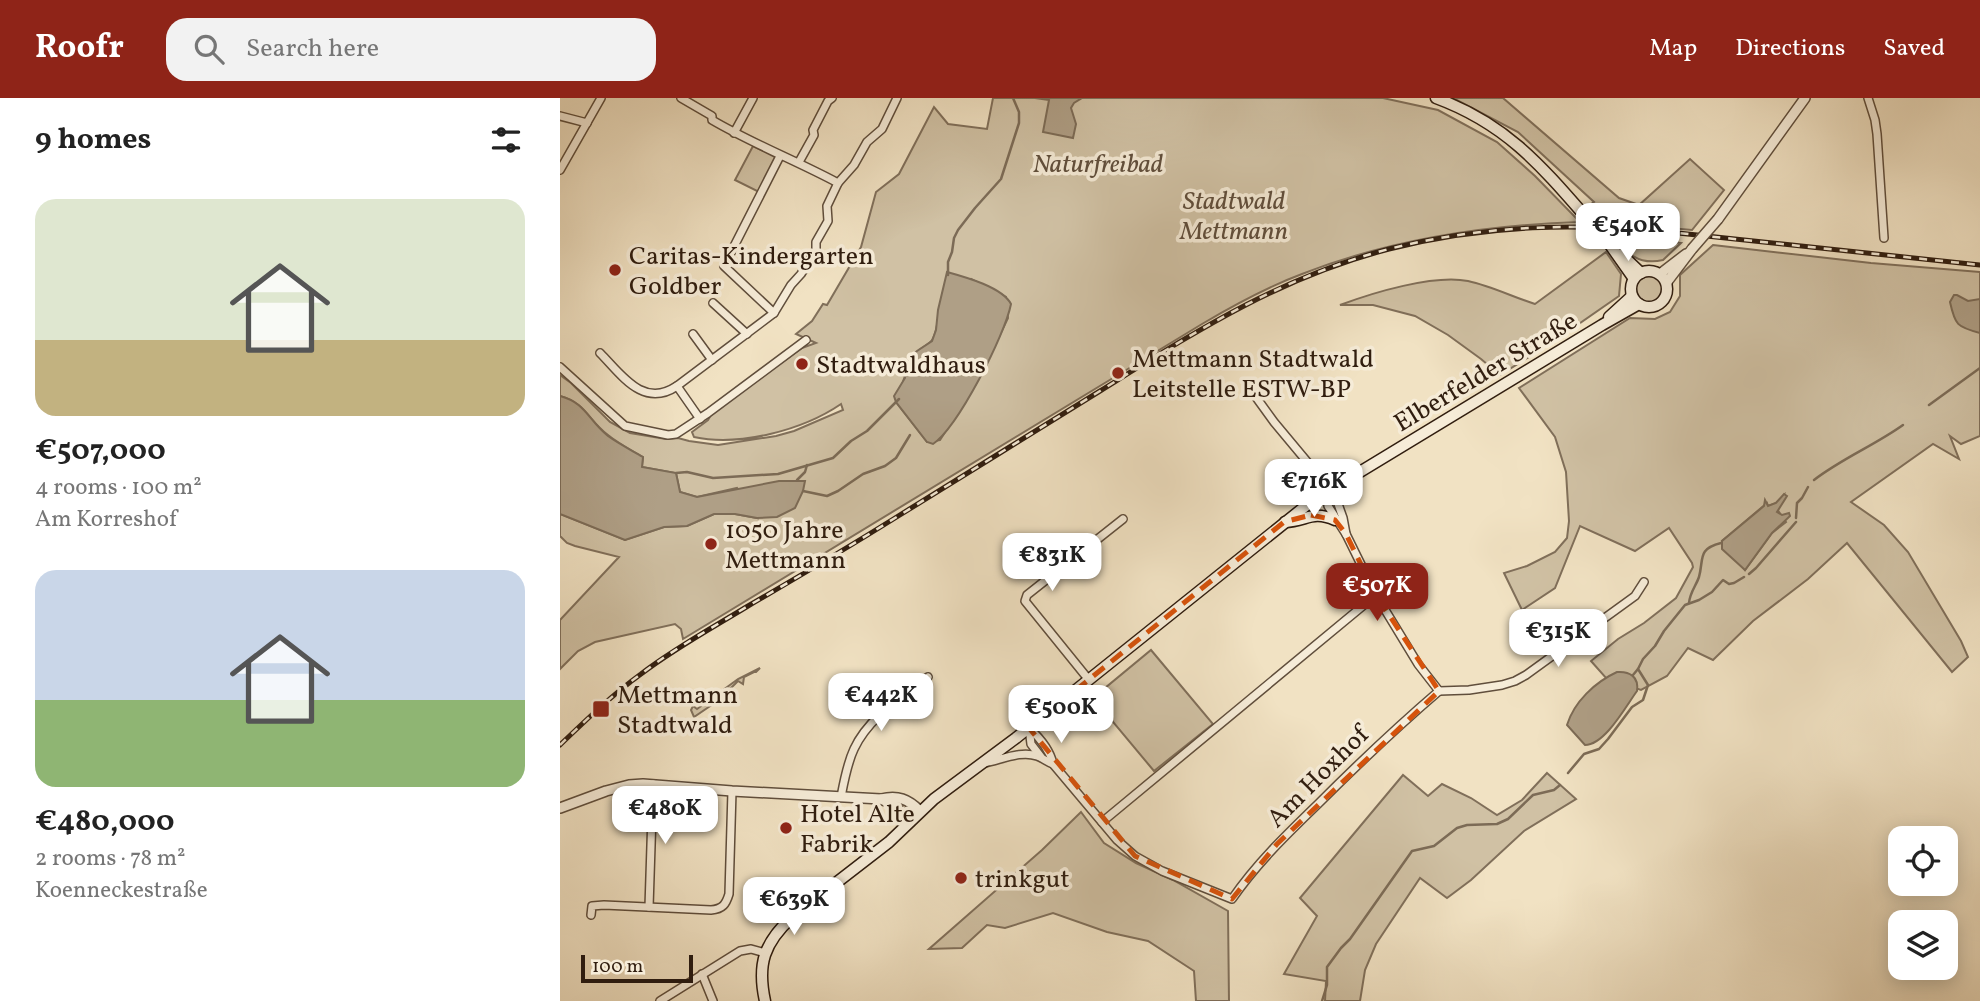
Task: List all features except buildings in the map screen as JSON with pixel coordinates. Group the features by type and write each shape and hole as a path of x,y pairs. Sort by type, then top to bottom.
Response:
{"main road":[{"path":"1436,98 1467,111 1509,137 1542,167 1638,276"},
{"path":"1649,271 1663,278 1668,291 1662,302 1651,308 1635,300 1631,287 1638,276 1649,271"},
{"name":"Elberfelder Straße","path":"765,953 773,937 784,925 889,842 920,811 1029,728 1284,522 1326,491 1602,325 1635,300"},
{"path":"1284,522 1300,521 1311,515 1335,520"},
{"path":"765,953 762,977 765,1001"}],"street":[{"path":"560,170 563,159 601,98"},
{"path":"681,98 690,100 712,116 712,120 734,133 838,183"},
{"path":"734,133 753,98"},
{"path":"799,162 814,135 813,130 832,98"},
{"path":"600,352 642,392 660,394 677,386 774,313 816,250 816,242 828,221 827,206 838,183 854,165 867,142 882,130 897,98"},
{"path":"1663,278 1718,219 1805,98"},
{"path":"1868,98 1877,134 1884,238"},
{"path":"560,116 587,123"},
{"path":"774,313 724,266 780,156"},
{"path":"713,303 747,334"},
{"path":"693,334 712,360"},
{"path":"560,367 625,426 676,435 806,340"},
{"path":"677,386 700,419"},
{"path":"1253,393 1314,470 1326,491 1337,501 1346,534"},
{"path":"1326,491 1328,506 1346,534 1376,595 1418,664 1439,691 1502,685 1526,675 1635,596 1644,582"},
{"path":"1089,680 1025,601 1027,595 1123,519"},
{"path":"984,763 1016,755 1034,755 1053,764 1102,822 1376,595"},
{"path":"841,797 848,764 860,737 880,715 928,677"},
{"name":"Am Hoxhof","path":"1102,822 1135,856 1162,871 1231,899 1244,880 1277,844 1396,727 1439,691"},
{"path":"1029,728 1051,755 1053,764"},
{"path":"1029,728 1031,744 1041,758"},
{"path":"560,808 629,785 653,784 841,797 895,797 907,800 920,811"},
{"path":"649,906 653,784"},
{"path":"591,915 592,906 711,910 725,905 729,894 732,791"},
{"path":"881,799 895,806 910,822"},
{"path":"660,1001 740,951 751,949 765,953"},
{"path":"702,974 713,1001"}],"highlighted area":[{"path":"1311,515 1335,520 1346,534 1376,595 1439,691 1277,844 1232,899 1135,856 1029,728 1284,522"}],"green space":[{"path":"993,98 1383,98 1438,110 1497,142 1580,222 1509,226 1404,243 1336,262 1276,285 1202,324 683,639 681,629 675,624 595,642 578,651 560,669 560,620 619,557 567,543 560,536 560,514 625,540 664,527 687,526 714,514 757,518 737,488 697,497 680,492 676,473 642,467 643,457 608,435 576,403 560,396 560,375 610,422 630,433 666,439 678,438 718,445 776,436 843,410 841,404 790,429 750,438 712,440 694,437 692,432 708,420 712,413 802,348 816,343 796,334 812,321 823,304 827,305 861,247 876,192 899,174 934,107 948,124 987,129","holes":["971,279 1006,297 1008,318 976,384 940,440 927,442 896,402 912,359 934,336 943,296"]},
{"path":"1453,98 1503,98 1619,198 1639,205 1690,159 1724,190 1692,230 1601,222 1587,207 1594,202 1518,132"},
{"path":"753,146 777,158 759,192 735,180"},
{"path":"1611,235 1681,243 1663,260 1646,261 1627,252"},
{"path":"1713,245 1980,272 1980,436 1961,444 1950,436 1959,459 1933,444 1851,502 1884,525 1908,552 1961,641 1968,657 1952,672 1847,543 1808,579 1753,621 1713,660 1688,648 1667,676 1641,690 1606,678 1591,661 1676,598 1693,567 1669,528 1635,551 1580,526 1555,588 1522,610 1504,573 1527,566 1555,552 1567,538 1569,521 1566,472 1555,437 1519,388 1630,318 1655,319 1670,312 1680,296 1680,275","holes":["1784,495 1777,509 1786,522 1772,533 1745,570 1722,541 1767,503 1768,506 1776,503"]},
{"path":"1606,252 1621,274 1619,296 1557,339 1550,329 1533,338 1540,350 1500,375 1448,335 1415,316 1373,305 1340,305 1403,286 1438,280 1477,283 1535,304"},
{"path":"1650,275 1660,279 1664,289 1660,299 1650,303 1640,299 1636,289 1640,279"},
{"path":"1151,650 1213,724 1154,771 1093,698"},
{"path":"760,668 744,677 743,684 738,681 719,700 694,717 691,710 693,706 697,709 738,679"},
{"path":"1547,773 1576,799 1524,831 1471,880 1447,898 1420,878 1376,944 1365,970 1360,1001 1325,1001 1326,981 1284,974 1317,916 1300,898 1403,775 1428,796 1442,784 1497,815 1522,800"},
{"path":"1081,812 1104,843 1136,863 1228,911 1229,1001 1196,1001 1194,971 1148,941 1107,932 1053,913 1005,928 987,925 962,948 929,949 1042,850"}],"shaded area":[{"path":"1035,98 1082,98 1071,108 1076,124 1073,138 1043,132 1049,100"},
{"path":"947,272 992,288 1011,304 1000,337 979,379 955,419 933,444 927,442 894,396 905,378 908,359 932,341"},
{"path":"1954,295 1968,301 1980,299 1980,333 1958,324 1950,302"},
{"path":"560,396 576,403 608,436 643,457 642,467 676,473 680,492 697,497 779,481 805,481 803,491 795,508 777,517 714,514 687,526 664,527 625,540 560,514"},
{"path":"1784,494 1787,496 1777,512 1782,515 1789,513 1790,516 1772,533 1745,570 1722,549 1722,541 1764,506 1765,500 1768,506 1776,503"},
{"path":"1617,672 1633,676 1637,682 1637,691 1607,732 1600,739 1585,745 1567,725 1570,717 1586,694"}],"waterway":[{"path":"948,275 948,262 958,230 1001,179 1019,123 1019,112 1013,98"},
{"path":"1929,405 1980,368"},
{"path":"676,473 687,472 713,478 778,474 833,458 851,441 867,431 899,399"},
{"path":"1814,480 1903,425"},
{"path":"803,491 827,496 838,491 863,474 885,466 896,458 910,435"},
{"path":"797,480 805,472 807,465"},
{"path":"1796,518 1797,503 1808,487"},
{"path":"1749,574 1796,522"},
{"path":"1689,603 1705,552 1713,545 1721,543"},
{"path":"1568,773 1584,754 1599,749 1632,707 1643,700 1648,685 1638,669 1685,605 1712,592 1723,580 1729,584 1744,577"},
{"path":"1633,675 1638,669"},
{"path":"1322,1001 1327,985 1327,967 1412,851 1434,846 1457,828 1497,824 1508,819 1533,795 1554,790 1560,785"}],"railway":[{"path":"560,745 630,682 694,638 1204,328 1274,291 1349,261 1389,249 1462,235 1497,230 1568,227 1678,233 1980,265"}],"place":[{"name":"Caritas-Kindergarten Goldber","path":"615,270"},
{"name":"Stadtwaldhaus","path":"802,364"},
{"name":"Mettmann Stadtwald Leitstelle ESTW-BP","path":"1118,373"},
{"name":"1050 Jahre Mettmann","path":"711,544"},
{"name":"Mettmann Stadtwald","path":"601,709"},
{"name":"Hotel Alte Fabrik","path":"786,828"},
{"name":"trinkgut","path":"961,878"}],"park label":[{"name":"Naturfreibad","path":"1098,163"},
{"name":"Stadtwald Mettmann","path":"1234,215"}]}
